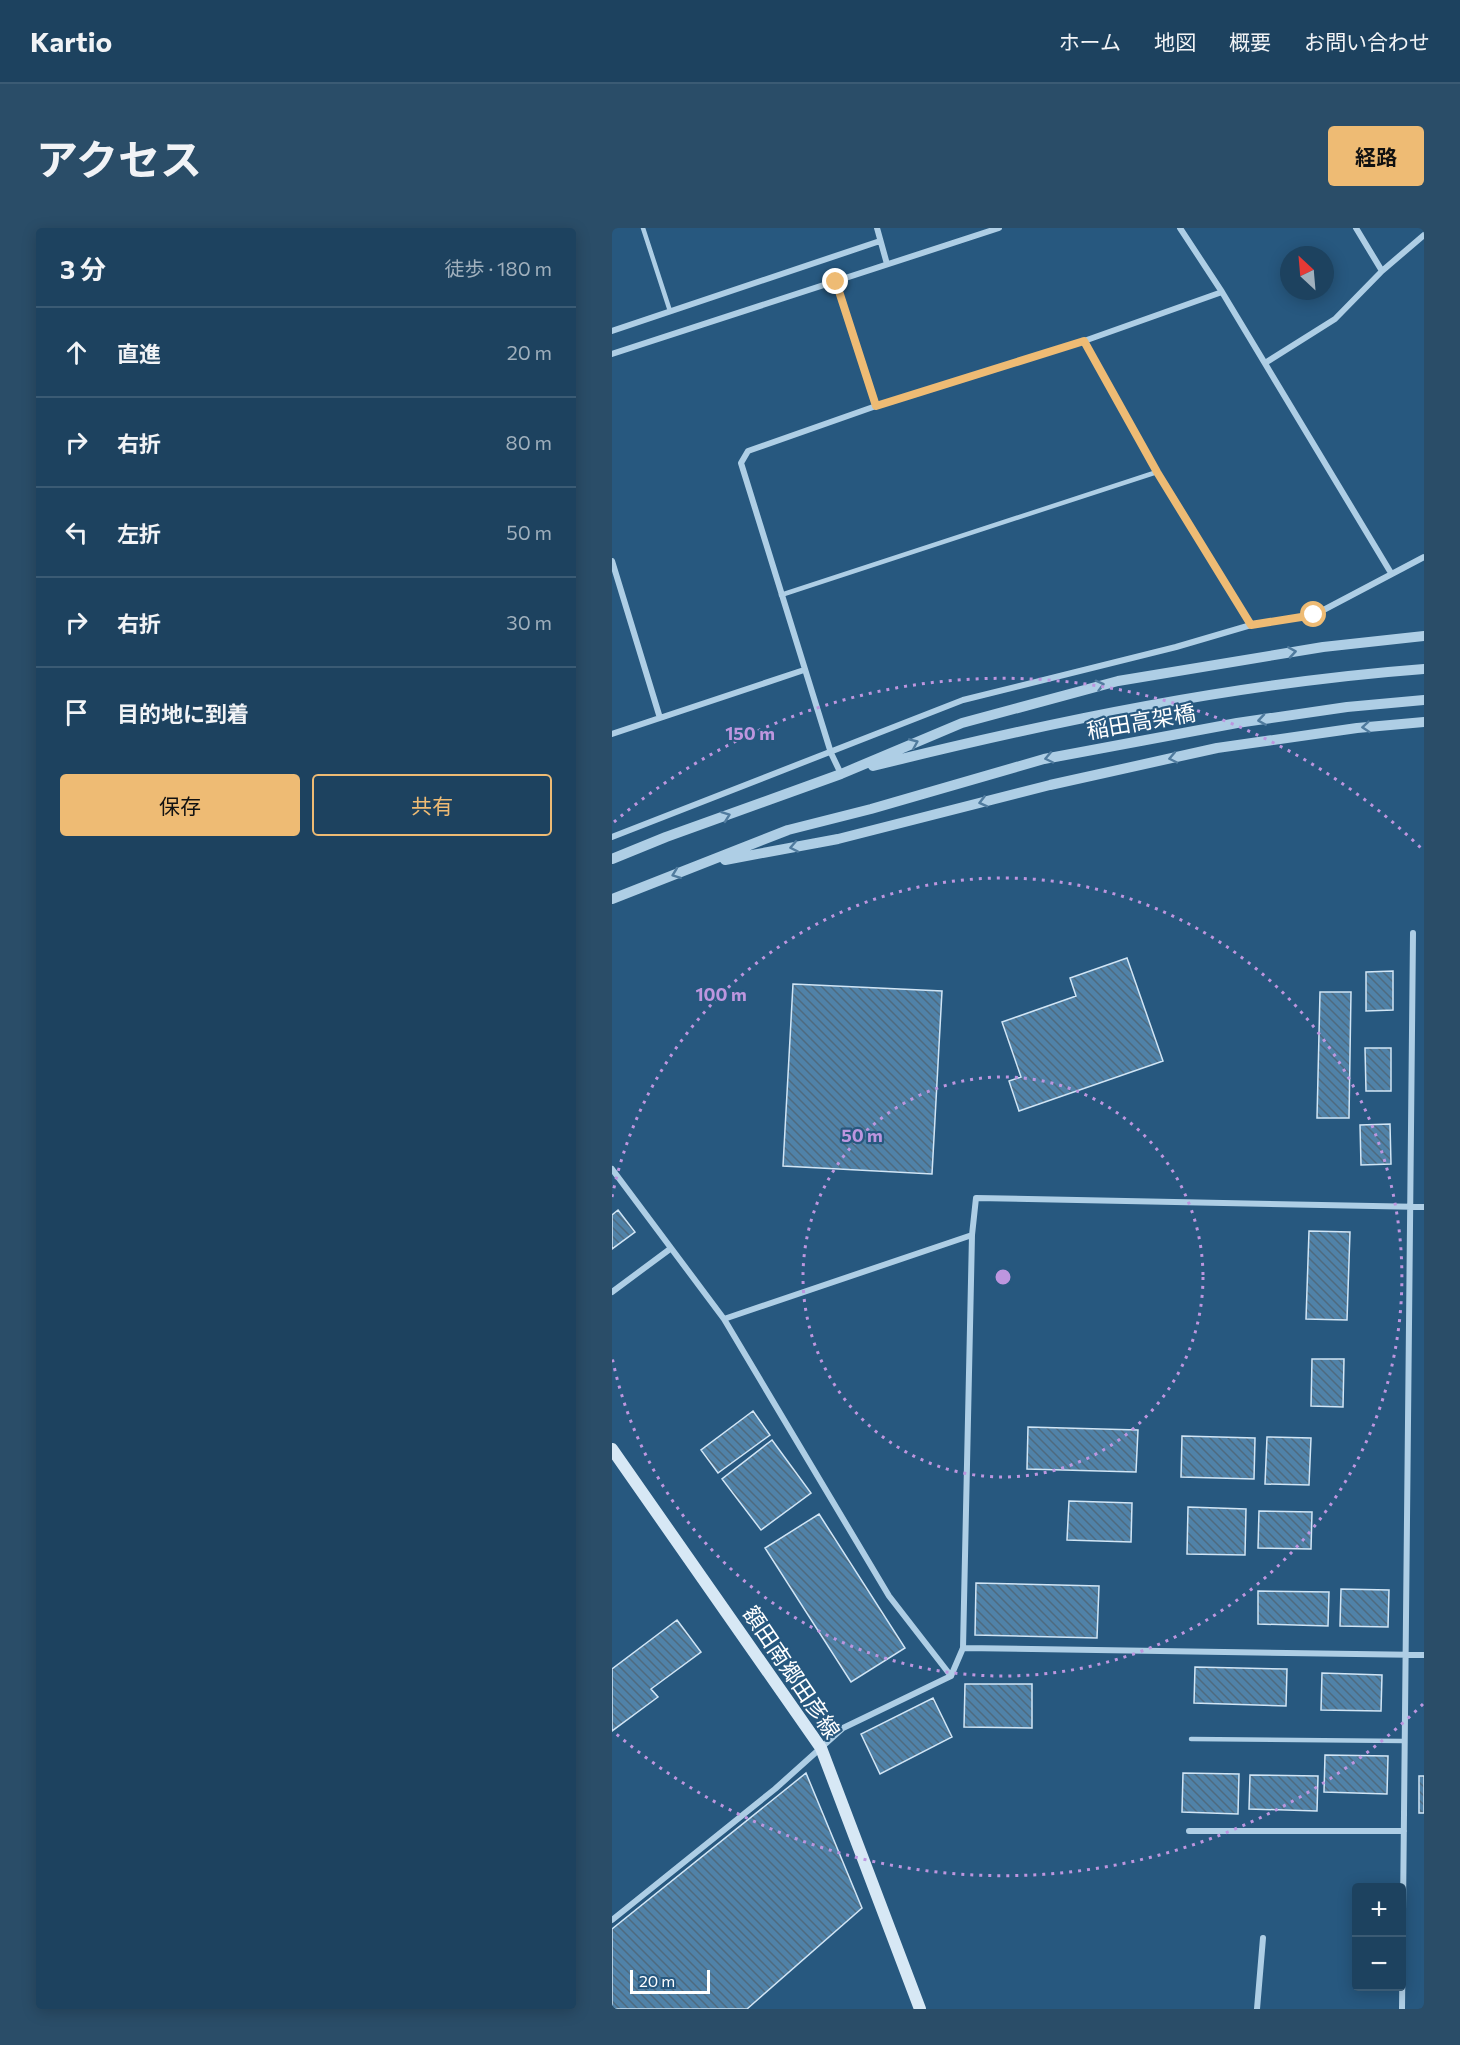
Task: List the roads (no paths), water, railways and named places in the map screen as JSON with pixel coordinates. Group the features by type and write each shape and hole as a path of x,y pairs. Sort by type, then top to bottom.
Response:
{"main road":[{"name":"額田南郷田彦線","path":"612,1449 821,1749 920,2009"}],"street":[{"path":"877,228 887,264"},
{"path":"612,354 999,228"},
{"path":"1180,228 1222,292 1391,573"},
{"path":"1356,228 1382,271"},
{"path":"1265,363 1335,319 1382,271 1424,235"},
{"path":"612,331 880,241"},
{"path":"836,282 876,406"},
{"path":"841,774 831,753 804,670 741,462 748,451 876,406 1084,341 1222,292"},
{"path":"1084,341 1157,472 1251,625"},
{"path":"612,837 963,700 1176,647 1251,625 1314,615 1424,557"},
{"path":"612,561 660,718"},
{"path":"612,859 666,837 841,774 962,723 1118,681 1323,647 1424,636"},
{"name":"稲田高架橋","path":"841,774 960,744 1222,691 1341,675 1424,669"},
{"path":"612,734 804,670"},
{"name":"稲田高架橋","path":"701,864 788,830 871,809 1044,759 1237,723 1347,707 1424,700"},
{"path":"612,899 701,864 838,839 1050,785 1217,748 1357,728 1424,722"},
{"path":"1402,2009 1413,933"},
{"path":"612,1169 724,1319 889,1596 951,1676"},
{"path":"612,1920 775,1789 843,1728 951,1676 963,1648 972,1235 976,1198 1424,1208"},
{"path":"724,1319 972,1235"},
{"path":"612,1292 670,1249"},
{"path":"963,1648 1424,1655"},
{"path":"1189,1831 1404,1831"},
{"path":"1257,2009 1263,1938"}],"lane":[{"path":"643,228 670,311"},
{"path":"782,595 1157,472"},
{"path":"1191,1739 1404,1741"}]}
